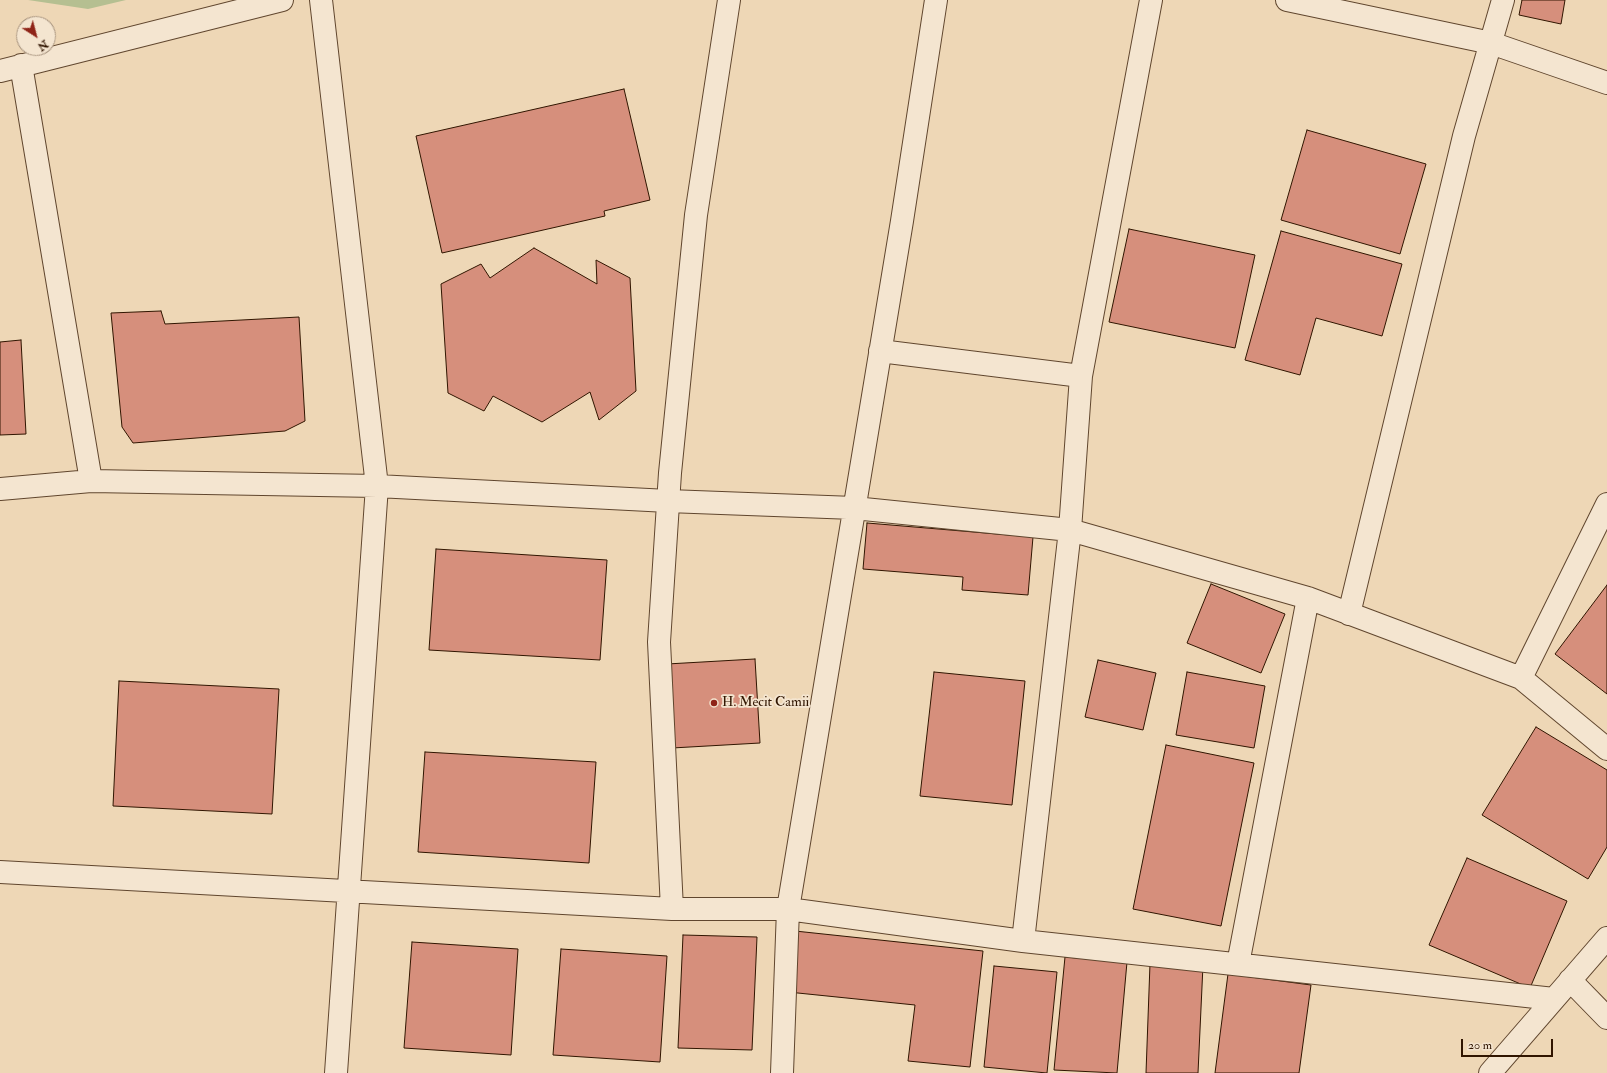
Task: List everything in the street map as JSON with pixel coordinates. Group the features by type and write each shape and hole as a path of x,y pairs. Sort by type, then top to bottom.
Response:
{"street":[{"path":"0,70 282,0"},
{"path":"321,0 377,486 336,1073"},
{"path":"672,909 659,642 668,501 696,215 729,0"},
{"path":"782,1073 788,909 902,221 936,0"},
{"path":"1023,941 1070,530 1081,376 1151,0"},
{"path":"1288,0 1491,43 1607,83"},
{"path":"1349,614 1464,136 1503,0"},
{"path":"21,65 91,481"},
{"path":"880,351 1081,376"},
{"path":"0,489 91,481 377,486 668,501 854,508 1070,530 1308,598 1521,678 1607,749"},
{"path":"1521,678 1607,504"},
{"path":"1238,964 1308,598"},
{"path":"0,872 349,890 672,909 788,909 1023,941 1554,998"},
{"path":"1490,1073 1607,938"},
{"path":"1570,980 1607,1018"}],"green space":[{"path":"28,0 126,0 88,9"}],"building":[{"path":"1522,0 1565,0 1561,24 1519,15"},
{"path":"624,89 650,200 604,211 605,216 442,253 416,136"},
{"path":"1307,130 1426,164 1400,254 1281,220"},
{"path":"1129,229 1255,255 1235,348 1109,322"},
{"path":"1281,231 1402,264 1382,336 1316,318 1300,375 1245,360"},
{"path":"534,248 597,284 596,260 630,278 636,391 599,420 590,392 542,422 493,396 484,411 448,393 441,284 481,264 490,278"},
{"path":"161,311 165,324 299,317 305,421 285,431 133,443 122,427 111,313"},
{"path":"21,340 26,434 0,435 0,342"},
{"path":"867,523 1033,537 1028,595 962,590 963,577 863,569"},
{"path":"436,549 607,560 600,660 429,650"},
{"path":"1211,584 1285,614 1261,673 1187,643"},
{"path":"1607,585 1607,694 1555,654"},
{"name":"H. Mecit Camii","path":"755,659 760,743 672,748 667,664"},
{"path":"1098,660 1156,673 1143,730 1085,717"},
{"path":"934,672 1025,681 1012,805 920,796"},
{"path":"1187,672 1265,686 1254,748 1176,735"},
{"path":"119,681 279,689 272,814 113,806"},
{"path":"1536,727 1607,770 1607,847 1588,879 1482,815"},
{"path":"1166,745 1254,763 1221,926 1133,909"},
{"path":"425,752 596,762 589,863 418,852"},
{"path":"1467,858 1567,901 1530,988 1429,945"},
{"path":"795,931 983,951 970,1067 908,1061 915,1005 788,992"},
{"path":"683,935 757,937 752,1050 678,1048"},
{"path":"412,942 518,949 511,1055 404,1048"},
{"path":"561,949 667,956 660,1062 553,1055"},
{"path":"1065,957 1127,962 1117,1073 1054,1070"},
{"path":"1150,964 1203,965 1198,1073 1146,1073"},
{"path":"994,966 1057,972 1047,1073 984,1067"},
{"path":"1228,974 1311,985 1299,1073 1215,1073"}],"place":[{"name":"H. Mecit Camii","path":"714,703"}]}
